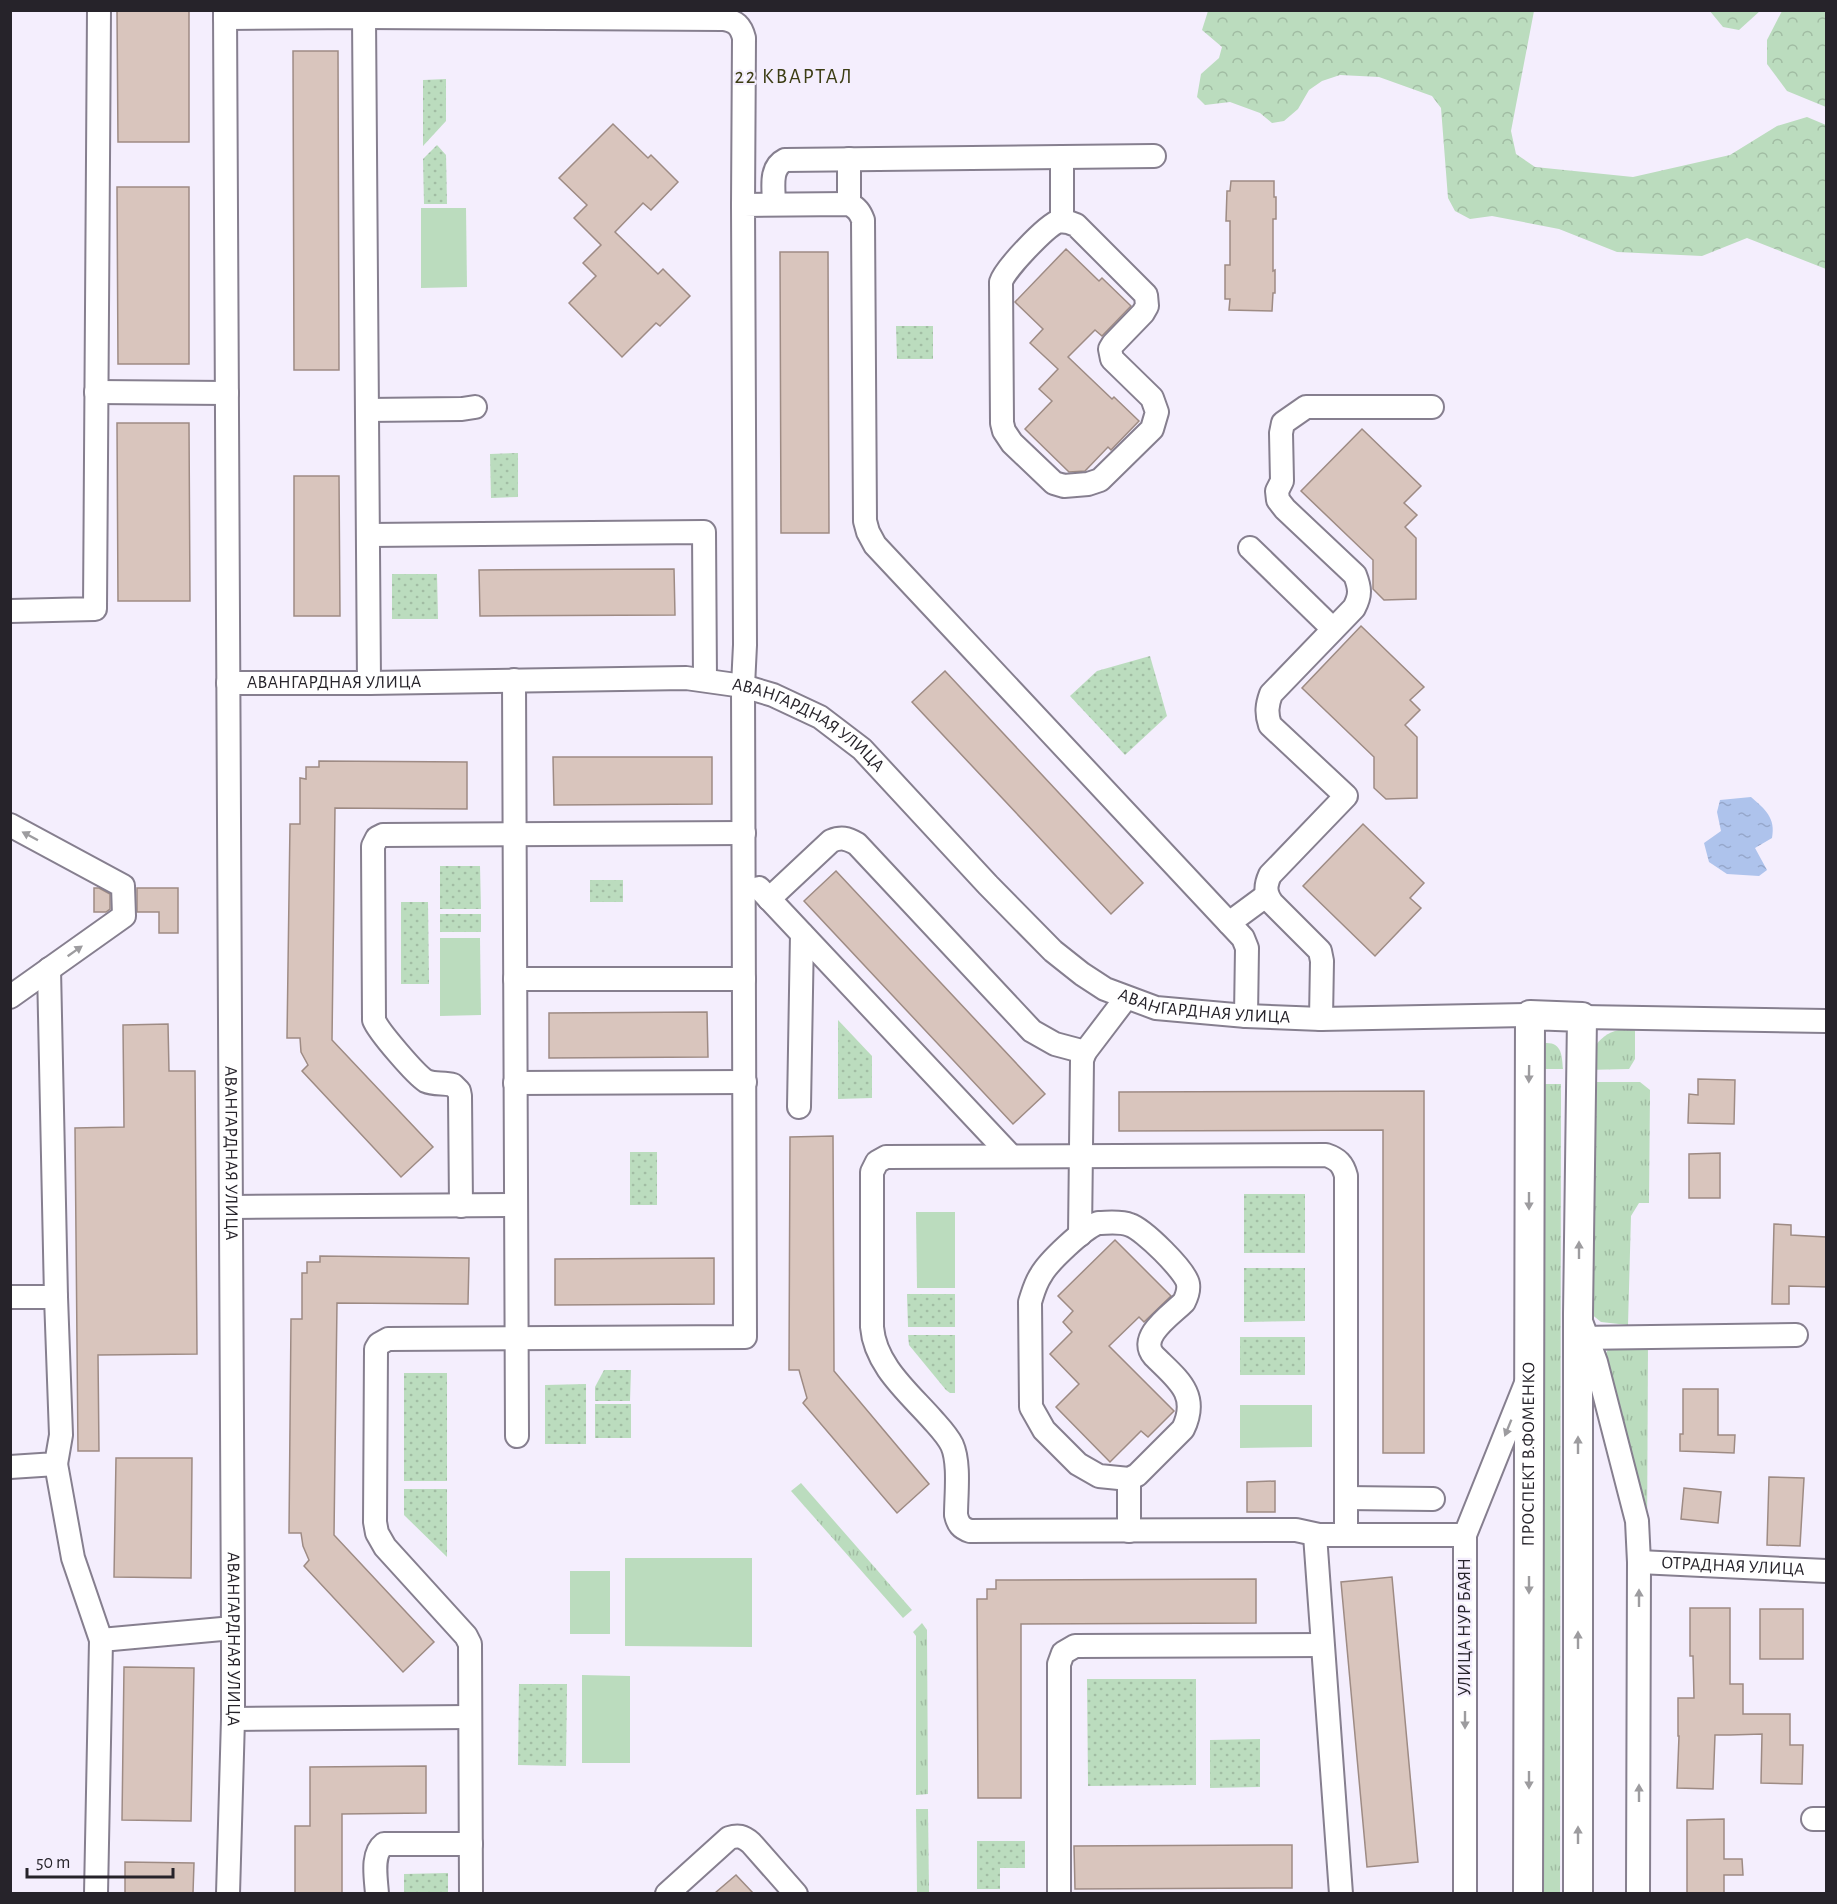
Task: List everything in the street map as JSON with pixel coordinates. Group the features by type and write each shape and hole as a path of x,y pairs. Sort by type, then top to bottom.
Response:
{"main road":[{"path":"1530,1015 1582,1017 1578,1893"},
{"name":"ПРОСПЕКТ В.ФОМЕНКО","path":"1528,1893 1530,1374 1528,1078 1530,1015"}],"street":[{"path":"10,611 95,609 99,10"},
{"path":"228,683 225,14 723,19 735,22 744,38 745,1337 388,1339 379,1344 376,1349 375,1522 377,1533 386,1548 468,1638 470,1644 471,1893"},
{"path":"364,17 369,683"},
{"path":"774,204 774,175 777,165 785,160 1154,156"},
{"path":"1062,157 1062,221"},
{"path":"849,159 849,204"},
{"path":"743,205 849,204 858,210 863,220 865,521 871,539 1243,938 1247,948 1246,1016"},
{"path":"1062,221 1076,225 1146,295 1147,306 1113,344 1110,354 1112,359 1152,398 1157,412 1152,429 1106,476 1096,482 1064,486 1048,478 1012,443 1004,431 1002,423 1001,294 1001,282 1007,270 1048,228 1062,221"},
{"path":"96,392 226,393"},
{"path":"1321,1019 1322,960 1320,951 1272,903 1267,895 1266,883 1270,875 1347,796 1270,725 1267,705 1271,694 1354,608 1359,598 1359,587 1355,575 1285,510 1278,500 1277,491 1282,481 1281,433 1283,423 1306,407 1432,406"},
{"path":"367,410 475,407"},
{"path":"368,535 705,532 705,680"},
{"path":"1250,548 1333,629"},
{"name":"АВАНГАРДНАЯ УЛИЦА","path":"228,1893 233,1719 228,683 686,678 743,686 774,695 820,717 862,748 988,885 1053,951 1105,989 1126,998 1156,1008 1246,1016 1321,1019 1530,1015"},
{"path":"514,680 517,1436"},
{"path":"10,825 123,886 124,916 10,997"},
{"path":"461,1206 459,1091 453,1085 435,1084 422,1078 381,1033 374,1020 374,846 377,838 383,835 744,833"},
{"path":"770,899 831,841 838,838 850,840 857,844 1032,1031 1055,1044 1085,1052"},
{"path":"744,872 1011,1156"},
{"path":"1229,922 1267,895"},
{"path":"799,1107 802,933"},
{"path":"50,969 61,1435 56,1464 73,1558 101,1640 96,1893"},
{"path":"515,979 744,979"},
{"path":"1080,1234 1081,1068 1085,1052 1126,998"},
{"path":"1582,1017 1827,1021"},
{"path":"515,1083 745,1082"},
{"path":"1346,1535 1346,1176 1344,1168 1335,1158 1326,1155 886,1157 877,1162 872,1172 872,1327 876,1347 888,1369 952,1444 956,1465 956,1515 963,1529 970,1531 1296,1530 1315,1535 1346,1535 1465,1535"},
{"path":"232,1207 516,1205"},
{"path":"1098,1223 1132,1225 1183,1273 1188,1284 1184,1302 1152,1333 1148,1344 1154,1356 1184,1386 1190,1405 1188,1420 1184,1429 1137,1475 1128,1479 1099,1476 1083,1468 1044,1430 1031,1407 1030,1302 1044,1270 1080,1234 1098,1223"},
{"path":"10,1297 56,1297"},
{"path":"1638,1893 1640,1562 1637,1521 1596,1362 1581,1330 1796,1335"},
{"name":"УЛИЦА НУР БАЯН","path":"1465,1893 1465,1535 1530,1374"},
{"path":"10,1467 56,1464"},
{"path":"1128,1479 1129,1531"},
{"path":"1346,1498 1433,1498"},
{"path":"1315,1535 1341,1893"},
{"name":"ОТРАДНАЯ УЛИЦА","path":"1640,1562 1827,1571"},
{"path":"101,1640 232,1628"},
{"path":"1059,1893 1059,1664 1063,1653 1075,1646 1323,1645"},
{"path":"233,1719 470,1718"},
{"path":"667,1893 729,1839 739,1836 751,1843 796,1893"},
{"path":"376,1893 376,1855 384,1844 471,1844"}],"green space":[{"path":"1709,10 1760,11 1739,30 1723,27"},
{"path":"1208,11 1534,11 1511,131 1516,154 1535,167 1633,177 1730,155 1777,126 1807,117 1826,125 1826,269 1747,238 1702,256 1617,252 1559,229 1492,216 1470,219 1455,211 1448,198 1441,108 1432,96 1379,77 1340,75 1322,81 1309,90 1298,109 1284,121 1272,123 1260,113 1230,102 1205,105 1197,97 1201,74 1219,58 1222,47 1202,30"},
{"path":"1782,11 1826,11 1826,107 1787,91 1767,64 1767,40"},
{"path":"446,79 446,121 423,146 423,80"},
{"path":"437,145 446,155 447,204 424,204 423,159"},
{"path":"421,208 466,208 467,287 421,288"},
{"path":"896,326 933,326 933,359 897,359"},
{"path":"518,453 518,497 491,498 490,454"},
{"path":"392,574 437,574 438,619 392,619"},
{"path":"1150,656 1167,716 1125,755 1070,696 1097,671"},
{"path":"440,866 480,866 481,909 440,909"},
{"path":"590,880 623,880 623,902 590,902"},
{"path":"401,902 428,902 429,984 401,984"},
{"path":"440,914 481,914 481,932 440,932"},
{"path":"440,938 480,938 481,1015 440,1016"},
{"path":"838,1020 872,1056 872,1098 838,1099"},
{"path":"1635,1028 1635,1059 1629,1069 1585,1070 1592,1052 1601,1039 1615,1031"},
{"path":"1542,1044 1558,1047 1563,1069 1535,1069"},
{"path":"1586,1082 1640,1082 1650,1090 1649,1203 1639,1203 1631,1216 1628,1325 1601,1322 1590,1313"},
{"path":"1536,1084 1561,1084 1560,1893 1535,1894"},
{"path":"630,1152 657,1152 657,1205 630,1205"},
{"path":"1244,1194 1305,1194 1305,1253 1244,1253"},
{"path":"916,1212 955,1212 955,1288 917,1288"},
{"path":"1244,1268 1305,1268 1305,1321 1244,1322"},
{"path":"907,1294 955,1294 955,1327 908,1327"},
{"path":"908,1335 955,1335 955,1393 946,1390 909,1345"},
{"path":"1240,1337 1305,1337 1305,1375 1240,1375"},
{"path":"1648,1342 1647,1548 1605,1355 1610,1346"},
{"path":"604,1370 631,1370 630,1401 595,1401 595,1387"},
{"path":"404,1373 447,1373 447,1481 404,1481"},
{"path":"586,1384 586,1444 545,1444 545,1385"},
{"path":"595,1404 631,1404 631,1438 595,1438"},
{"path":"1240,1405 1312,1405 1312,1447 1240,1448"},
{"path":"801,1483 912,1610 903,1618 791,1491"},
{"path":"404,1489 447,1489 447,1557 404,1515"},
{"path":"625,1558 752,1558 752,1647 625,1646"},
{"path":"570,1571 610,1571 610,1634 570,1634"},
{"path":"922,1623 927,1630 928,1794 916,1795 916,1636 913,1632"},
{"path":"582,1675 630,1676 630,1763 582,1763"},
{"path":"1087,1679 1196,1679 1196,1785 1088,1786"},
{"path":"519,1684 567,1684 566,1766 518,1765"},
{"path":"1260,1739 1260,1787 1210,1788 1210,1740"},
{"path":"916,1809 928,1809 929,1893 917,1893"},
{"path":"977,1841 1025,1841 1025,1868 1000,1868 1000,1889 977,1889"},
{"path":"448,1873 448,1893 404,1893 404,1874"}],"water":[{"path":"1751,797 1771,819 1772,838 1755,848 1767,870 1759,876 1727,874 1709,862 1704,843 1721,831 1717,812 1720,800"}],"building":[{"path":"117,10 189,10 189,142 118,142"},
{"path":"293,51 338,51 339,370 294,370"},
{"path":"613,124 648,158 651,155 678,182 651,210 643,203 615,232 658,274 663,269 690,296 660,326 656,323 622,357 569,303 596,276 583,263 601,245 574,218 587,205 559,178"},
{"path":"1231,181 1274,181 1274,197 1276,197 1276,219 1273,219 1275,293 1273,293 1272,311 1229,310 1230,299 1225,299 1225,265 1230,265 1230,221 1226,221 1227,191 1230,191"},
{"path":"117,187 189,187 189,364 118,364"},
{"path":"1066,249 1099,281 1102,278 1131,306 1102,336 1095,330 1068,357 1139,421 1111,450 1108,447 1085,471 1069,472 1025,429 1052,401 1039,389 1058,369 1030,343 1043,329 1015,302"},
{"path":"780,252 828,252 829,533 781,533"},
{"path":"117,423 189,423 190,601 118,601"},
{"path":"1362,429 1421,486 1404,503 1417,515 1405,527 1416,538 1416,599 1384,600 1373,589 1373,560 1301,491"},
{"path":"294,476 339,476 340,616 294,616"},
{"path":"674,569 675,615 480,616 479,570"},
{"path":"1361,626 1424,687 1410,700 1420,710 1405,725 1417,737 1417,798 1386,799 1374,788 1374,757 1302,688"},
{"path":"945,671 1143,883 1111,914 912,702"},
{"path":"553,757 712,757 712,804 554,805"},
{"path":"319,761 467,762 467,809 335,808 332,1040 433,1147 401,1177 302,1071 308,1065 301,1052 300,1038 287,1038 290,824 300,824 300,778 306,779 306,767 319,767"},
{"path":"1363,824 1424,883 1410,898 1421,908 1375,956 1303,886"},
{"path":"836,871 1045,1094 1013,1124 804,901"},
{"path":"94,888 110,894 110,909 106,912 94,912"},
{"path":"137,888 178,888 178,933 159,933 159,912 137,912"},
{"path":"707,1012 708,1057 549,1058 549,1013"},
{"path":"168,1024 169,1071 195,1071 197,1354 98,1355 99,1451 78,1451 75,1128 124,1127 123,1025"},
{"path":"1698,1079 1735,1080 1734,1124 1688,1123 1689,1094 1698,1095"},
{"path":"1424,1091 1424,1453 1383,1453 1383,1130 1119,1131 1119,1092"},
{"path":"833,1136 834,1371 929,1484 897,1513 803,1403 807,1398 799,1370 789,1370 790,1137"},
{"path":"1720,1153 1720,1198 1689,1198 1689,1154"},
{"path":"1774,1224 1791,1225 1791,1235 1826,1237 1827,1287 1789,1286 1789,1304 1772,1304"},
{"path":"1115,1240 1171,1296 1144,1322 1139,1317 1109,1346 1174,1411 1148,1437 1141,1431 1110,1462 1056,1407 1079,1384 1050,1354 1072,1332 1063,1322 1073,1311 1058,1296"},
{"path":"320,1256 469,1258 468,1304 337,1303 334,1535 434,1642 403,1672 304,1566 309,1560 301,1533 289,1533 291,1319 302,1319 302,1273 307,1273 307,1262 320,1262"},
{"path":"714,1258 714,1304 555,1305 555,1259"},
{"path":"1683,1389 1718,1389 1718,1435 1735,1435 1734,1453 1680,1451 1680,1434 1683,1434"},
{"path":"116,1458 192,1458 191,1578 114,1577"},
{"path":"1769,1477 1804,1478 1800,1546 1767,1545"},
{"path":"1275,1481 1275,1512 1247,1512 1247,1482"},
{"path":"1684,1488 1721,1492 1718,1523 1681,1519"},
{"path":"1392,1577 1418,1862 1367,1867 1341,1582"},
{"path":"1256,1579 1256,1623 1021,1624 1021,1798 978,1798 977,1599 987,1599 987,1589 996,1589 996,1580"},
{"path":"1690,1608 1730,1608 1730,1684 1743,1684 1743,1714 1790,1714 1790,1745 1803,1745 1802,1784 1761,1783 1762,1734 1715,1735 1713,1789 1677,1788 1678,1698 1694,1698 1693,1656 1690,1656"},
{"path":"1760,1609 1803,1609 1803,1659 1760,1659"},
{"path":"124,1667 194,1668 191,1821 122,1820"},
{"path":"426,1766 426,1813 342,1814 342,1893 295,1893 295,1826 310,1826 310,1767"},
{"path":"1724,1819 1724,1859 1742,1859 1743,1875 1724,1875 1724,1893 1687,1893 1687,1820"},
{"path":"1292,1845 1292,1888 1075,1889 1074,1846"},
{"path":"125,1862 194,1863 193,1893 125,1893"},
{"path":"736,1875 753,1893 715,1893"}],"district":[{"name":"22 КВАРТАЛ","path":"794,76"}]}
